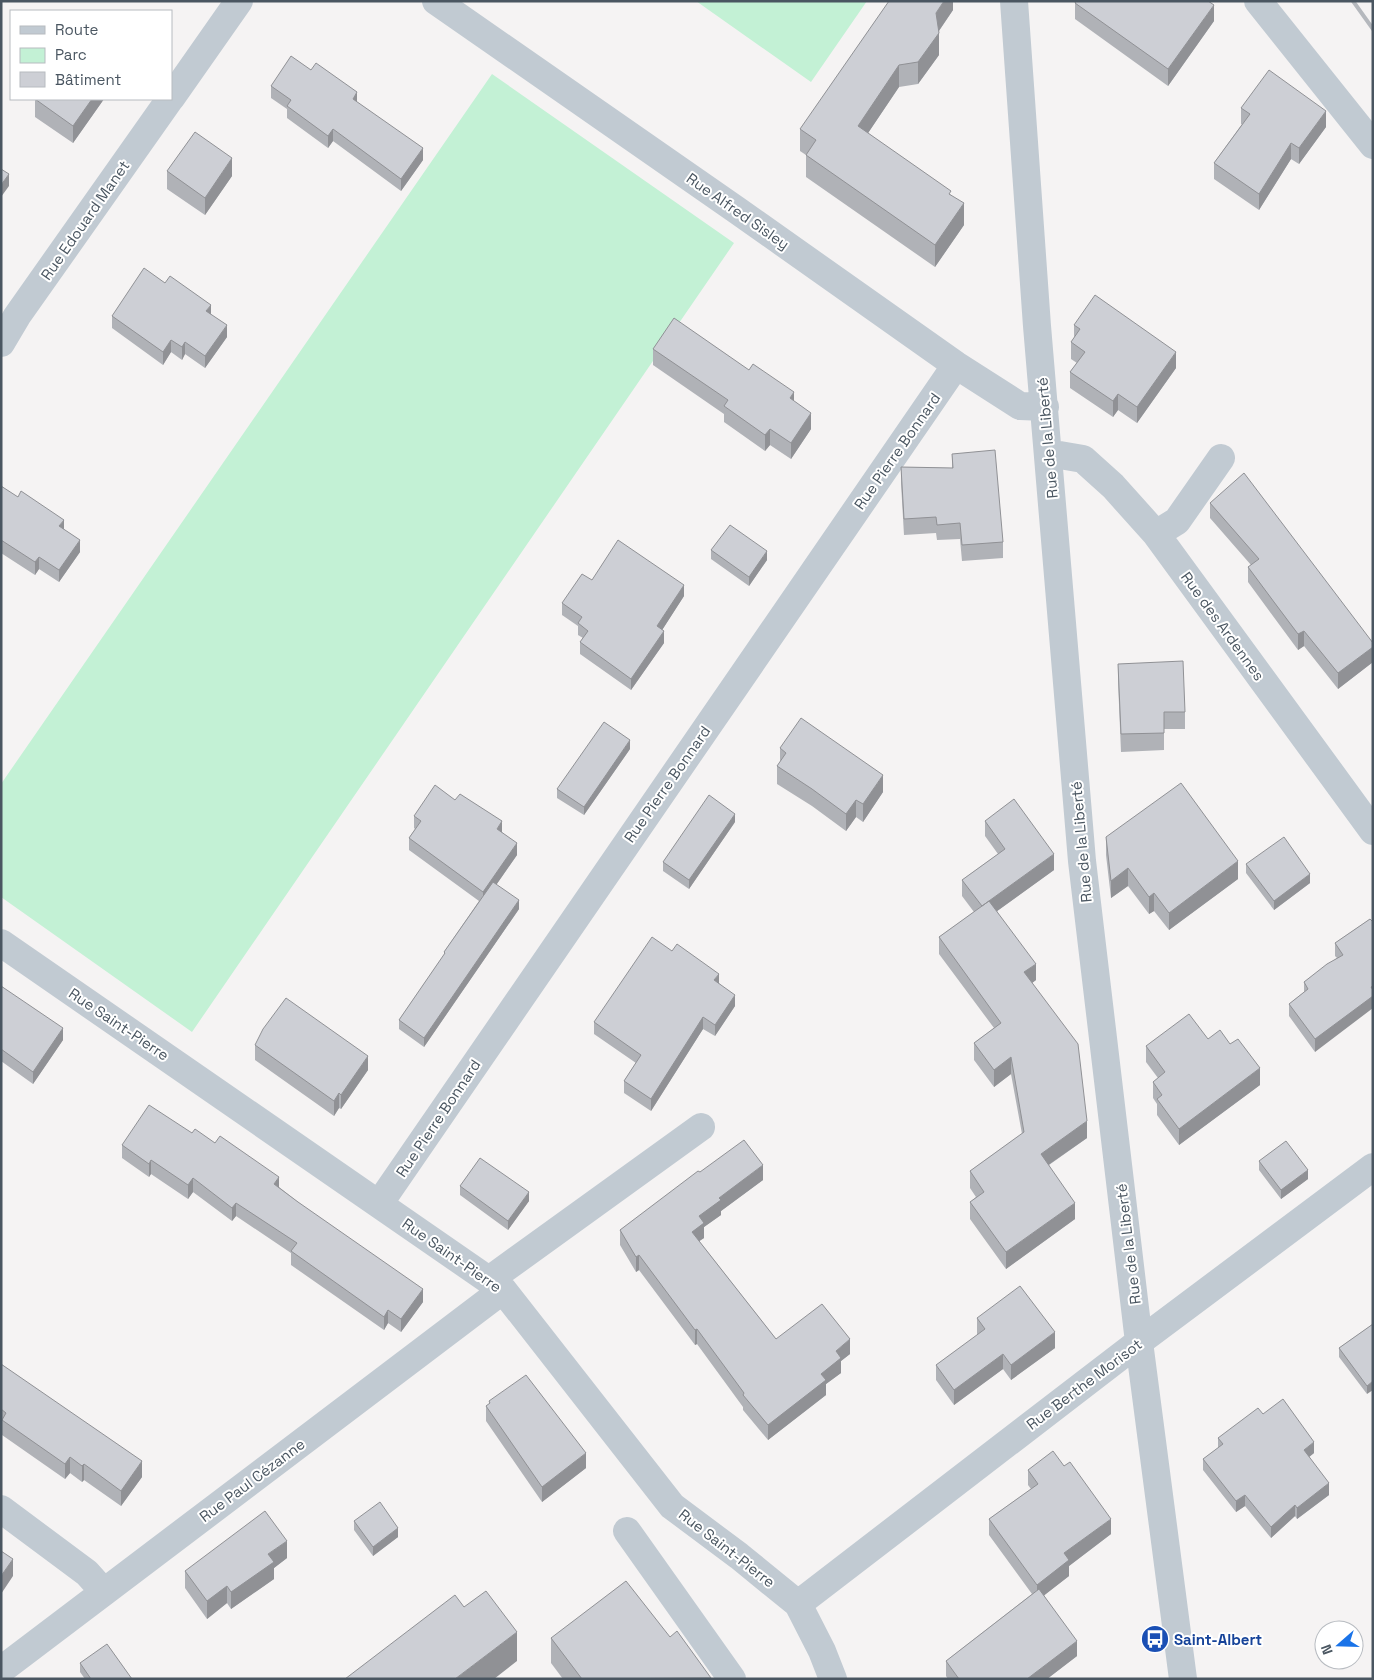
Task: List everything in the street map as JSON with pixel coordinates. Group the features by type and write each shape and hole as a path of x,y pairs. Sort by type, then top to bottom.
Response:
{"street":[{"name":"Rue Edouard Manet","path":"172,97 239,1"},
{"name":"Rue Alfred Sisley","path":"436,1 738,210 956,365 1020,406 1045,406"},
{"name":"Rue de la Liberté","path":"1014,1 1037,326 1082,861 1139,1342 1183,1679"},
{"path":"1258,1 1373,145"},
{"name":"Rue Edouard Manet","path":"1,343 9,311 169,100"},
{"name":"Rue Pierre Bonnard","path":"379,1204 956,365"},
{"name":"Rue des Ardennes","path":"1048,453 1083,459 1113,486 1156,534 1373,831"},
{"path":"1156,534 1177,521 1221,458"},
{"name":"Rue Saint-Pierre","path":"1,943 496,1285 672,1506 739,1556 798,1604 833,1679"},
{"name":"Rue Paul Cézanne","path":"1,1670 104,1592 701,1126"},
{"name":"Rue Berthe Morisot","path":"798,1604 1139,1342 1373,1167"},
{"path":"1,1509 87,1573 104,1592"},
{"path":"627,1531 732,1679"}],"green space":[{"path":"696,1 867,1 811,82"},
{"path":"492,74 734,243 192,1032 1,897 1,784"}],"building":[{"path":"889,1 944,1 936,13 939,33 918,62 899,65 858,126 951,191 949,194 964,203 935,245 806,155 816,140 800,129"},
{"path":"1076,1 1208,1 1214,5 1168,69 1075,3"},
{"path":"291,56 311,70 316,63 357,92 353,99 423,148 401,179 333,129 328,136 287,106 291,100 271,86"},
{"path":"1269,70 1326,111 1299,148 1291,143 1259,194 1214,163 1250,114 1241,108"},
{"path":"36,100 91,100 73,126"},
{"path":"195,132 232,158 205,198 167,171"},
{"path":"1,169 9,174 1,185"},
{"path":"144,268 165,283 170,276 211,305 206,311 227,325 205,356 185,342 182,347 171,340 163,352 112,316"},
{"path":"1095,295 1176,352 1137,407 1118,394 1113,401 1070,372 1085,352 1071,342 1080,329 1074,325"},
{"path":"674,318 749,370 753,364 794,392 790,398 811,413 791,443 770,429 765,435 724,406 728,400 653,349"},
{"path":"995,450 1003,542 962,545 960,523 937,525 936,517 904,519 901,467 953,468 952,454"},
{"path":"1244,473 1373,643 1373,647 1338,673 1304,631 1298,634 1248,567 1259,559 1210,503"},
{"path":"1,486 18,497 21,491 64,520 59,526 80,540 59,570 39,557 35,562 1,540"},
{"path":"730,525 767,551 749,577 711,550"},
{"path":"618,540 684,585 657,626 664,631 631,679 580,642 588,631 578,623 582,617 562,603 582,574 592,580"},
{"path":"1183,661 1185,712 1164,712 1164,733 1121,734 1118,664"},
{"path":"801,718 883,775 863,804 856,800 846,814 777,766 786,753 780,748"},
{"path":"604,722 630,740 584,807 557,789"},
{"path":"1181,783 1238,861 1169,913 1154,893 1149,897 1128,868 1111,881 1106,837"},
{"path":"435,785 455,800 460,794 502,821 497,829 517,843 483,892 409,838 421,821 414,816"},
{"path":"709,795 735,814 689,880 663,862"},
{"path":"1014,799 1054,854 982,906 962,880 1005,849 985,821"},
{"path":"1284,837 1310,874 1274,901 1246,864"},
{"path":"493,882 519,900 424,1038 399,1020"},
{"path":"989,901 1036,964 1024,972 1078,1044 1087,1121 1041,1154 1075,1203 1006,1252 970,1202 984,1192 970,1171 1024,1132 1011,1057 994,1070 974,1043 1001,1023 939,937"},
{"path":"1370,919 1373,922 1373,986 1371,987 1373,996 1315,1039 1289,1004 1308,989 1304,982 1327,964 1343,955 1335,943"},
{"path":"652,937 672,951 677,944 719,974 714,980 735,995 715,1025 703,1017 651,1099 624,1081 641,1055 594,1022"},
{"path":"1,986 63,1028 33,1072 1,1049"},
{"path":"286,998 368,1056 341,1095 339,1093 334,1101 255,1045 263,1029"},
{"path":"1189,1014 1208,1039 1220,1030 1230,1044 1238,1039 1260,1068 1179,1129 1157,1099 1162,1095 1153,1082 1165,1072 1146,1046"},
{"path":"149,1105 192,1133 195,1129 215,1143 220,1136 279,1177 274,1184 423,1289 401,1319 388,1310 384,1317 291,1251 297,1243 236,1203 232,1208 193,1178 188,1185 151,1160 149,1164 122,1145"},
{"path":"744,1140 763,1165 719,1198 721,1200 699,1216 704,1223 692,1232 776,1339 822,1304 850,1339 836,1351 841,1358 821,1374 826,1380 768,1425 743,1395 744,1393 697,1329 695,1330 639,1255 636,1257 620,1230 698,1171 700,1172"},
{"path":"1286,1141 1308,1170 1281,1190 1259,1161"},
{"path":"480,1158 529,1192 508,1221 460,1186"},
{"path":"1020,1286 1055,1332 1011,1365 1003,1354 954,1390 936,1365 985,1329 977,1318"},
{"path":"1373,1324 1373,1381 1367,1386 1339,1348"},
{"path":"1,1364 142,1461 121,1491 84,1464 82,1466 70,1457 65,1464 2,1420 6,1413 1,1409"},
{"path":"526,1375 586,1453 542,1487 486,1406 490,1403 489,1401"},
{"path":"1283,1399 1314,1442 1304,1450 1329,1483 1297,1508 1295,1505 1271,1527 1245,1495 1236,1501 1203,1459 1223,1444 1218,1438 1258,1408 1263,1414"},
{"path":"1053,1451 1064,1466 1070,1462 1111,1519 1064,1553 1069,1560 1037,1585 989,1519 1038,1484 1028,1470"},
{"path":"380,1502 398,1528 373,1547 354,1521"},
{"path":"265,1511 287,1541 268,1554 274,1562 231,1592 227,1586 207,1601 185,1571"},
{"path":"1,1551 13,1559 1,1576"},
{"path":"626,1581 670,1637 677,1631 711,1678 582,1679 551,1638"},
{"path":"1039,1589 1077,1641 1027,1679 959,1679 946,1661"},
{"path":"486,1591 517,1632 455,1679 345,1679 455,1595 464,1607"},
{"path":"107,1644 132,1679 91,1679 80,1663"}],"railway":[{"path":"1353,1 1373,29"}],"place":[{"name":"Saint-Albert","path":"1155,1639"}]}
